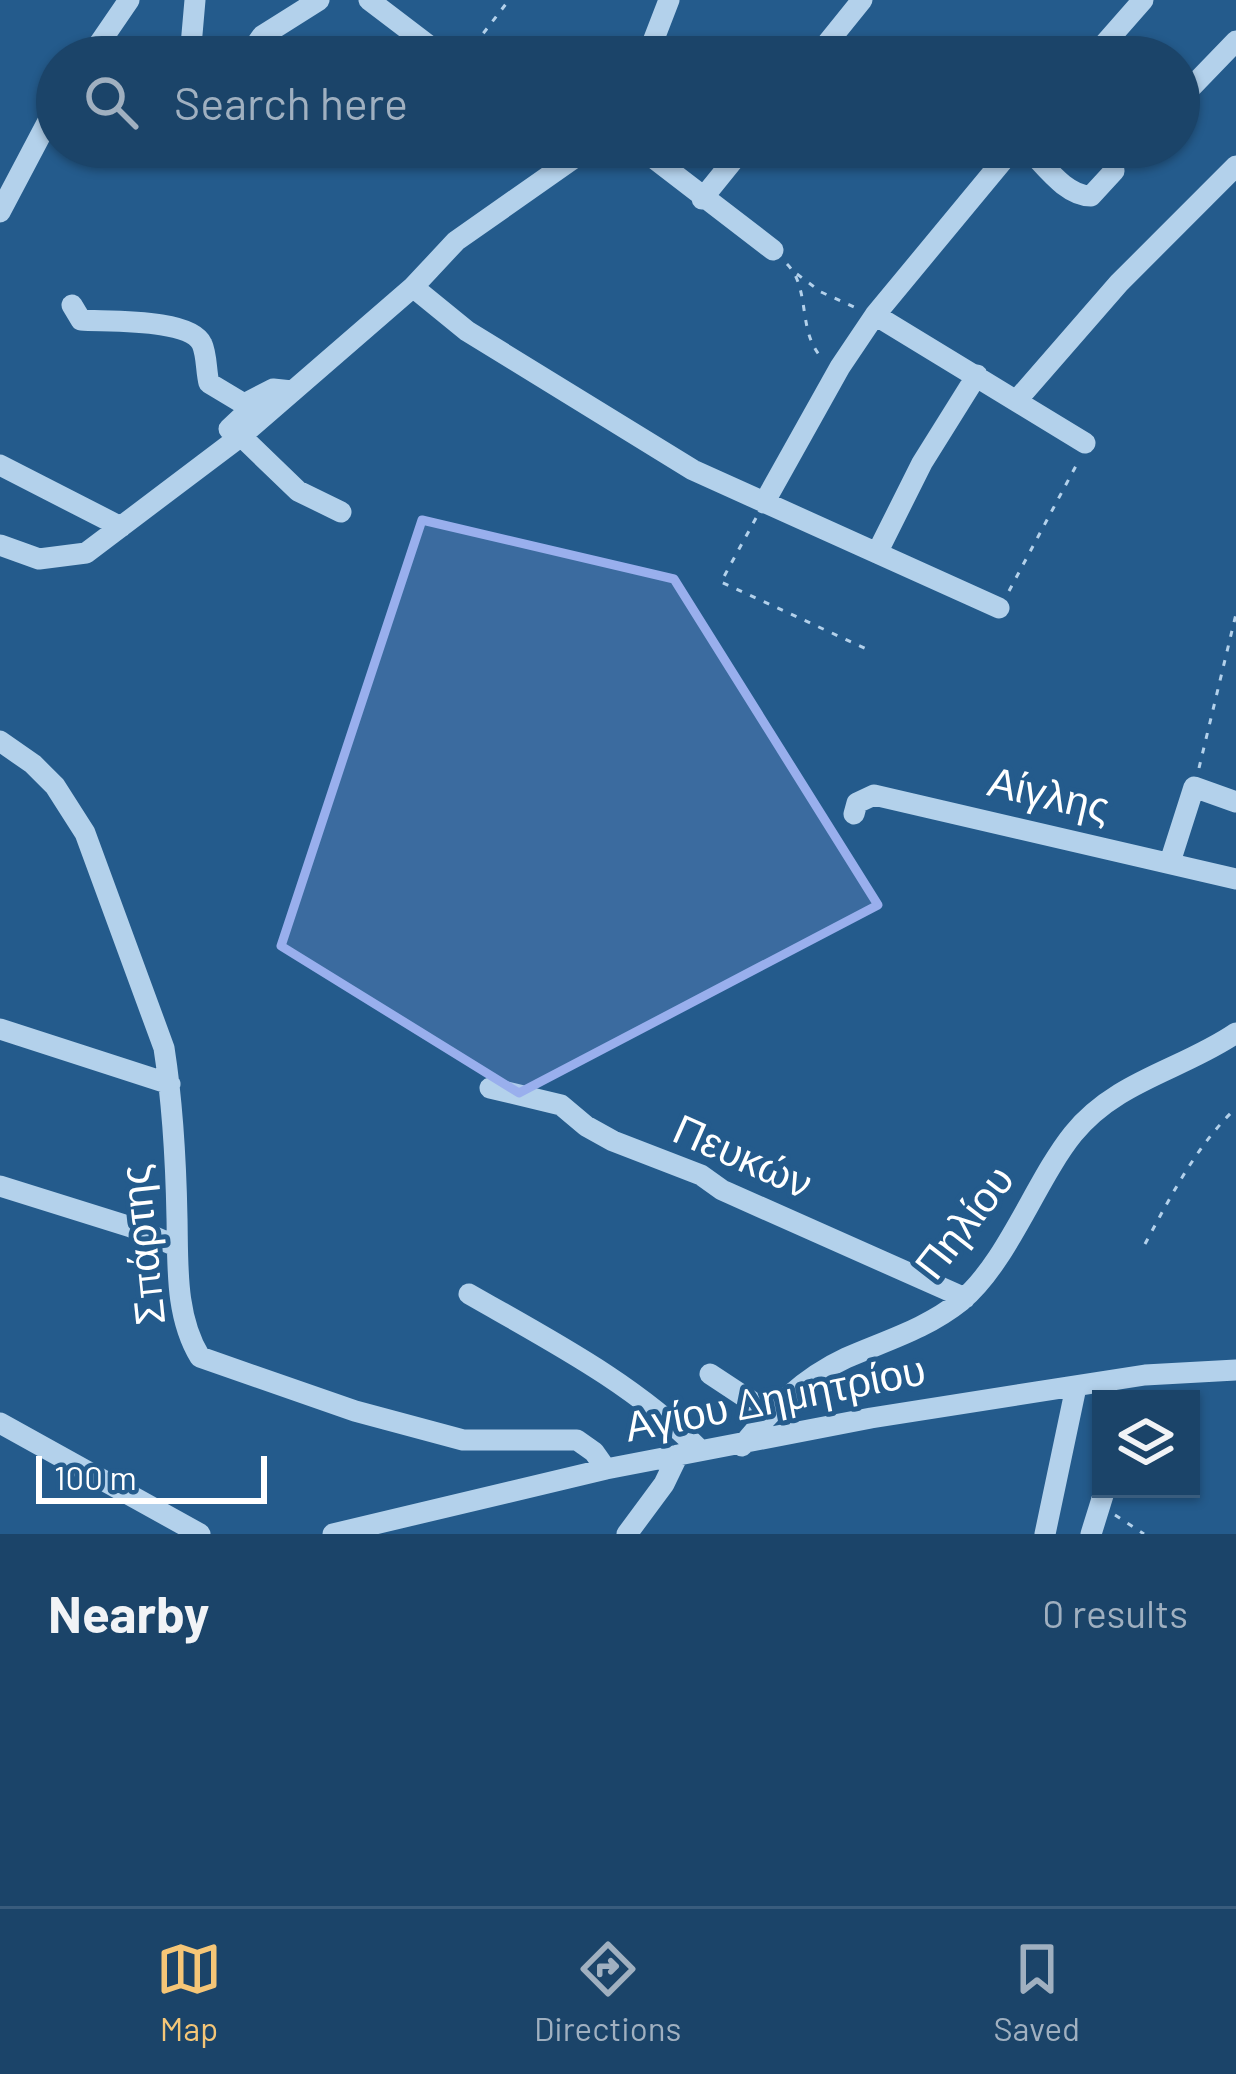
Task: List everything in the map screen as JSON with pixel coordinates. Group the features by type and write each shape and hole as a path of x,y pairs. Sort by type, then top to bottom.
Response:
{"street":[{"path":"104,36 129,0"},
{"path":"192,36 195,0"},
{"path":"262,36 319,0"},
{"path":"369,0 416,36"},
{"path":"654,36 669,0"},
{"path":"833,36 862,0"},
{"path":"1112,36 1143,0"},
{"path":"1200,78 1236,41"},
{"path":"0,212 36,144"},
{"path":"1017,400 1119,283 1236,166"},
{"path":"0,545 39,559 86,553 242,436 474,227 520,200 558,168"},
{"path":"664,168 773,250"},
{"path":"702,199 727,168"},
{"path":"764,503 874,315 996,168"},
{"path":"1050,168 1082,197 1091,196 1113,168"},
{"path":"412,287 467,332 693,470 999,608"},
{"path":"72,305 81,320 170,326 190,332 202,344 209,383 244,404 246,412 206,449 201,466"},
{"path":"874,315 1085,442"},
{"path":"877,553 922,464 977,375"},
{"path":"244,404 274,389 292,391"},
{"path":"242,436 298,491 341,512"},
{"path":"0,465 122,526"},
{"name":"Σπάρτης","path":"0,741 55,786 85,833 164,1048 170,1084 176,1246 185,1322 200,1357 355,1411 463,1440 577,1441 594,1451 606,1469"},
{"path":"1170,862 1193,787 1236,802"},
{"name":"Αίγλης","path":"854,814 857,803 874,795 1236,879"},
{"path":"0,1029 170,1084"},
{"name":"Πηλίου","path":"742,1446 769,1413 816,1376 917,1331 965,1298 1007,1241 1073,1134 1110,1098 1236,1033"},
{"name":"Πευκών","path":"490,1088 561,1105 613,1141 701,1175 722,1190 965,1298"},
{"path":"0,1186 176,1246"},
{"path":"469,1294 604,1372 662,1413 689,1452 627,1534"},
{"name":"Αγίου Δημητρίου","path":"333,1534 606,1469 871,1418 1145,1376 1236,1370"},
{"path":"710,1374 769,1413"},
{"path":"1141,1390 1145,1376"},
{"path":"1045,1534 1076,1387"},
{"path":"0,1423 200,1534"},
{"path":"1091,1534 1103,1498"}],"path":[{"path":"481,36 509,0"},
{"path":"773,250 796,273 843,304 874,315"},
{"path":"796,273 810,346 840,367"},
{"path":"999,608 1084,453 1085,442"},
{"path":"764,503 721,582 871,651"},
{"path":"1193,787 1236,614"},
{"path":"1145,1244 1181,1177 1236,1108"},
{"path":"1104,1498 1144,1534"}],"highlighted area":[{"path":"422,520 674,579 878,905 519,1093 281,946"}]}
